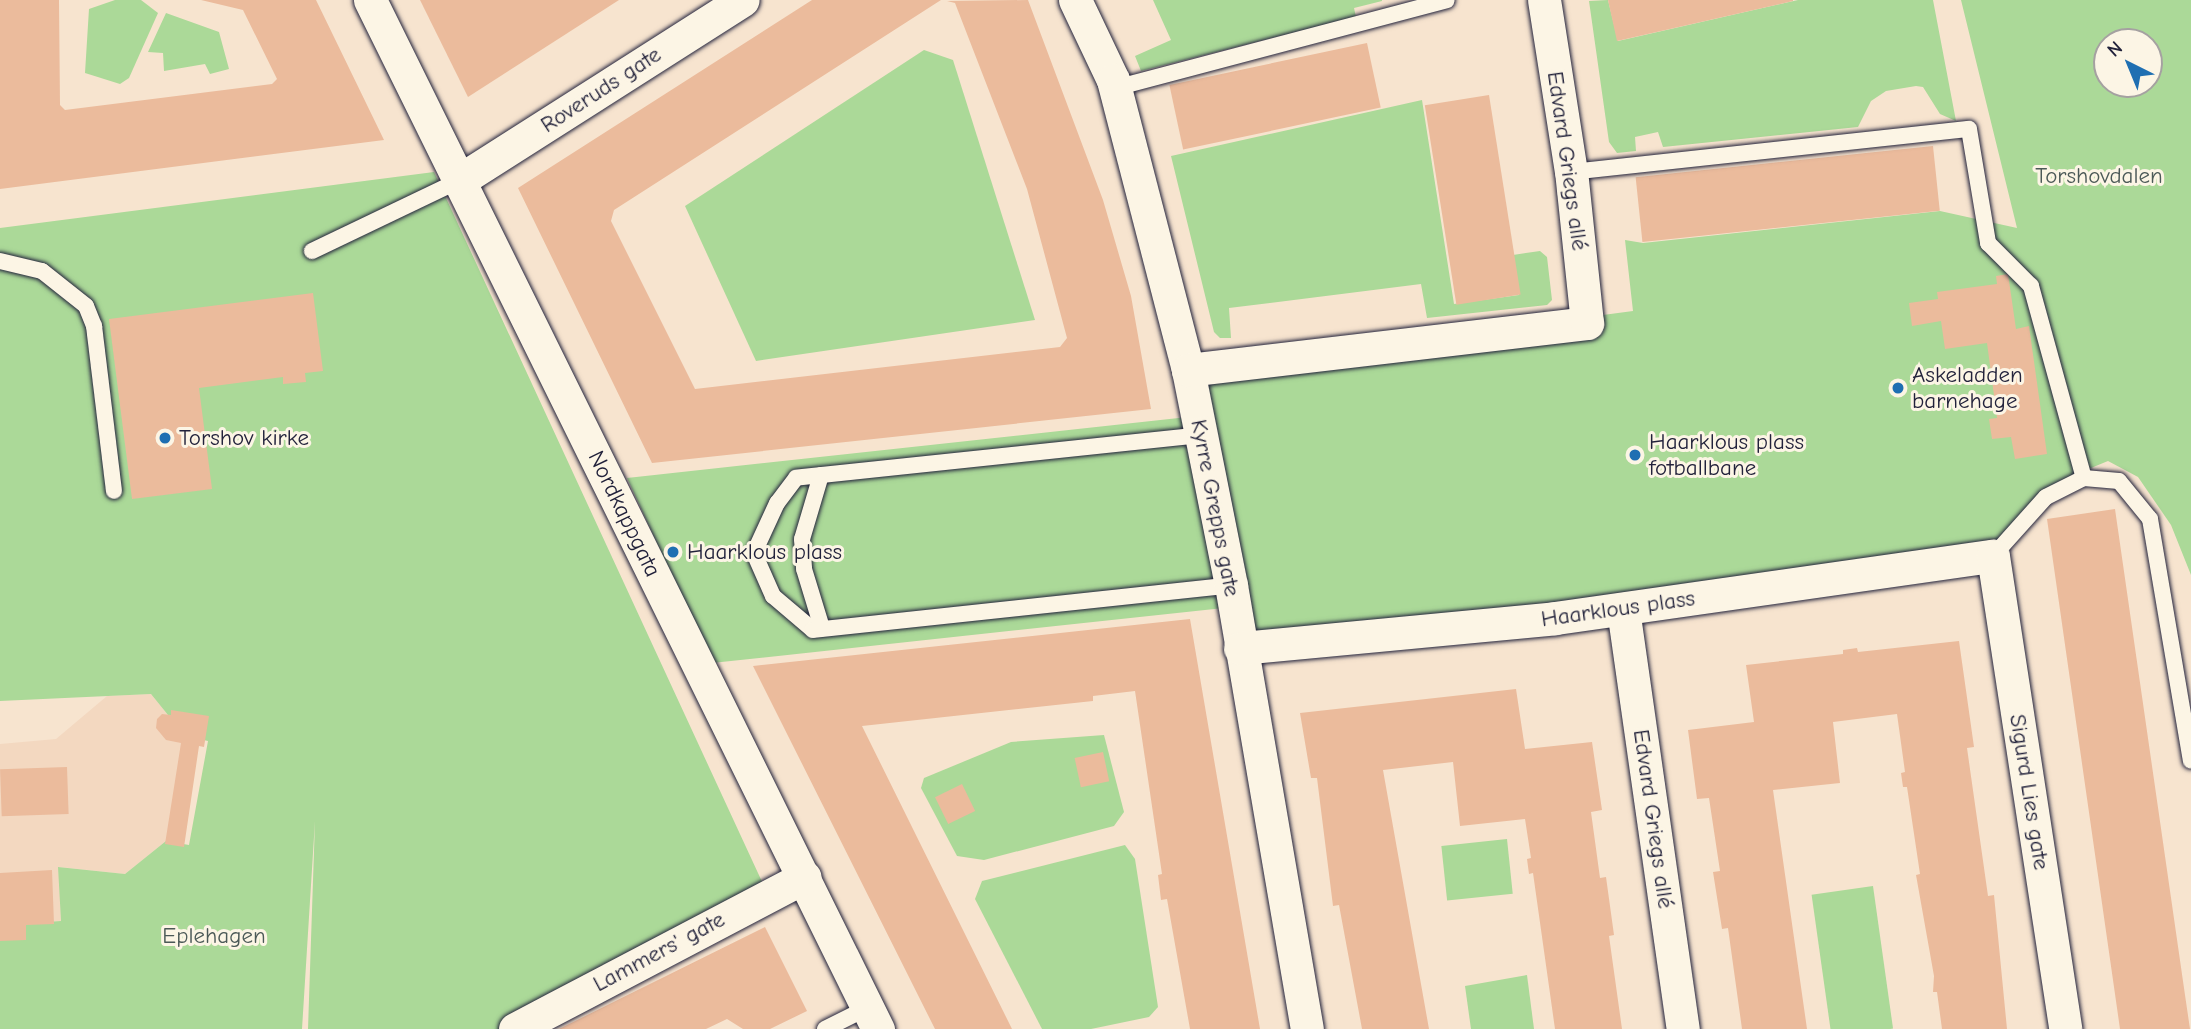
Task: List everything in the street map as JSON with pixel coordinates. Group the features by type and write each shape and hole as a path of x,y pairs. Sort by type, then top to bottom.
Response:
{"street":[{"name":"Nordkappgata","path":"370,0 873,1019"},
{"name":"Roveruds gate","path":"460,180 743,0"},
{"name":"Kyrre Grepps gate","path":"1075,0 1115,88 1188,370 1231,585 1307,1029"},
{"name":"Edvard Griegs allé","path":"1188,370 1587,323 1571,172 1544,0"},
{"name":"Haarklous plass","path":"1240,648 1623,609 1993,556"},
{"name":"Sigurd Lies gate","path":"1993,556 2066,1029"},
{"name":"Edvard Griegs allé","path":"1623,609 1683,1029"},
{"name":"Lammers' gate","path":"514,1029 804,877"}],"lane":[{"path":"1115,88 1447,0"},
{"path":"1571,172 1969,129 1988,243 2031,286 2084,478"},
{"path":"312,251 460,180"},
{"path":"0,261 42,271 86,306 94,326 114,491"},
{"path":"1202,435 796,478 777,503 754,553 773,596 813,629 1231,585"},
{"path":"821,475 802,539 804,569 822,628"},
{"path":"1993,556 2046,497 2084,478 2119,481 2150,519 2191,761"},
{"path":"825,1029 873,1019"}],"shaded area":[{"path":"151,694 185,736 166,841 125,874 59,867 61,921 0,925 0,744 56,739 107,696"}],"green space":[{"path":"115,0 141,0 158,13 129,78 120,84 85,73 89,9"},
{"path":"1153,0 1382,1 1354,8 1356,17 1141,71 1135,56 1171,40"},
{"path":"1608,0 1618,41 1798,0 1933,0 1956,121 1940,114 1923,87 1916,86 1886,91 1871,101 1858,127 1663,147 1658,132 1635,137 1636,151 1617,153 1609,142 1589,1"},
{"name":"Torshovdalen","path":"1961,0 2191,0 2191,575 2171,525 2138,477 2108,461 2064,479 1993,556 1240,648 1233,607 712,663 627,478 1197,416 1188,370 1633,311 1625,240 1643,243 1940,211 2017,228"},
{"path":"166,13 219,32 229,69 210,74 205,64 164,71 163,53 148,52"},
{"path":"924,50 953,60 1035,320 756,361 685,206"},
{"path":"1422,100 1454,304 1519,295 1513,255 1540,251 1547,257 1552,300 1547,305 1427,318 1421,284 1229,308 1231,338 1220,338 1214,332 1171,156"},
{"name":"Eplehagen","path":"434,172 764,886 510,1029 308,1029 315,821 302,1029 0,1029 0,925 61,921 58,867 125,874 166,841 189,845 208,741 185,736 151,694 0,701 0,228"},
{"path":"1104,735 1124,812 1114,826 984,860 957,856 921,788 924,778 1011,742"},
{"path":"1507,839 1513,894 1447,901 1441,846"},
{"path":"1125,845 1135,859 1158,1007 1149,1017 1091,1029 1042,1029 975,899 982,881"},
{"path":"1873,886 1893,1029 1830,1029 1812,895"},
{"path":"1527,975 1534,1029 1471,1029 1465,986"}],"building":[{"path":"0,0 59,0 60,105 65,110 272,84 277,79 243,10 201,0 316,0 384,140 0,189"},
{"path":"420,0 619,0 468,97"},
{"path":"812,0 941,0 614,210 611,221 695,389 1060,347 1067,338 1027,189 955,3 947,1 1028,0 1103,200 1131,296 1151,409 652,463 518,188"},
{"path":"1608,0 1793,0 1793,1 1617,41"},
{"path":"1367,43 1381,108 1183,150 1169,85"},
{"path":"1489,95 1521,295 1456,305 1425,105"},
{"path":"1933,146 1940,211 1642,242 1636,177"},
{"path":"2008,274 2016,329 2029,326 2047,454 2015,459 2011,437 1992,439 1989,419 1997,418 1987,343 1945,349 1941,321 1912,326 1909,303 1938,299 1937,292 1997,284 1996,276"},
{"name":"Torshov kirke","path":"313,293 323,371 305,373 306,382 283,384 283,377 199,388 212,489 132,499 109,319"},
{"path":"2115,509 2190,1029 2120,1029 2047,519"},
{"path":"1190,619 1260,1029 1190,1029 1167,899 1161,900 1158,875 1162,874 1135,691 1093,696 1093,701 862,726 1012,1029 935,1029 753,666"},
{"path":"1959,641 1974,747 1967,748 1988,896 1994,895 2007,1029 1942,1029 1937,992 1933,992 1934,976 1916,875 1920,874 1907,787 1903,787 1901,773 1905,772 1897,714 1833,722 1840,783 1773,790 1807,1029 1742,1029 1728,928 1722,929 1713,872 1720,871 1709,798 1697,799 1688,730 1754,722 1746,665 1843,654 1843,650 1857,648 1858,652"},
{"path":"1516,689 1525,749 1592,742 1602,810 1591,812 1600,878 1606,877 1614,935 1609,936 1622,1029 1555,1029 1533,873 1529,874 1527,859 1531,858 1525,819 1460,826 1453,762 1383,770 1429,1029 1362,1029 1339,905 1333,906 1317,778 1311,778 1300,713"},
{"path":"171,710 209,716 204,747 199,746 184,847 165,844 181,743 166,740 156,728 157,719 162,714 171,715"},
{"path":"1103,752 1109,781 1081,787 1075,758"},
{"path":"67,767 69,814 2,816 0,769"},
{"path":"962,784 975,811 948,824 935,797"},
{"path":"52,870 54,924 26,925 26,940 0,941 0,873"},
{"path":"765,927 807,1011 770,1029 743,1029 727,1019 706,1029 559,1029"}],"place":[{"name":"Askeladden barnehage","path":"1898,388"},
{"name":"Torshov kirke","path":"165,438"},
{"name":"Haarklous plass fotballbane","path":"1635,455"},
{"name":"Haarklous plass","path":"673,552"}]}
